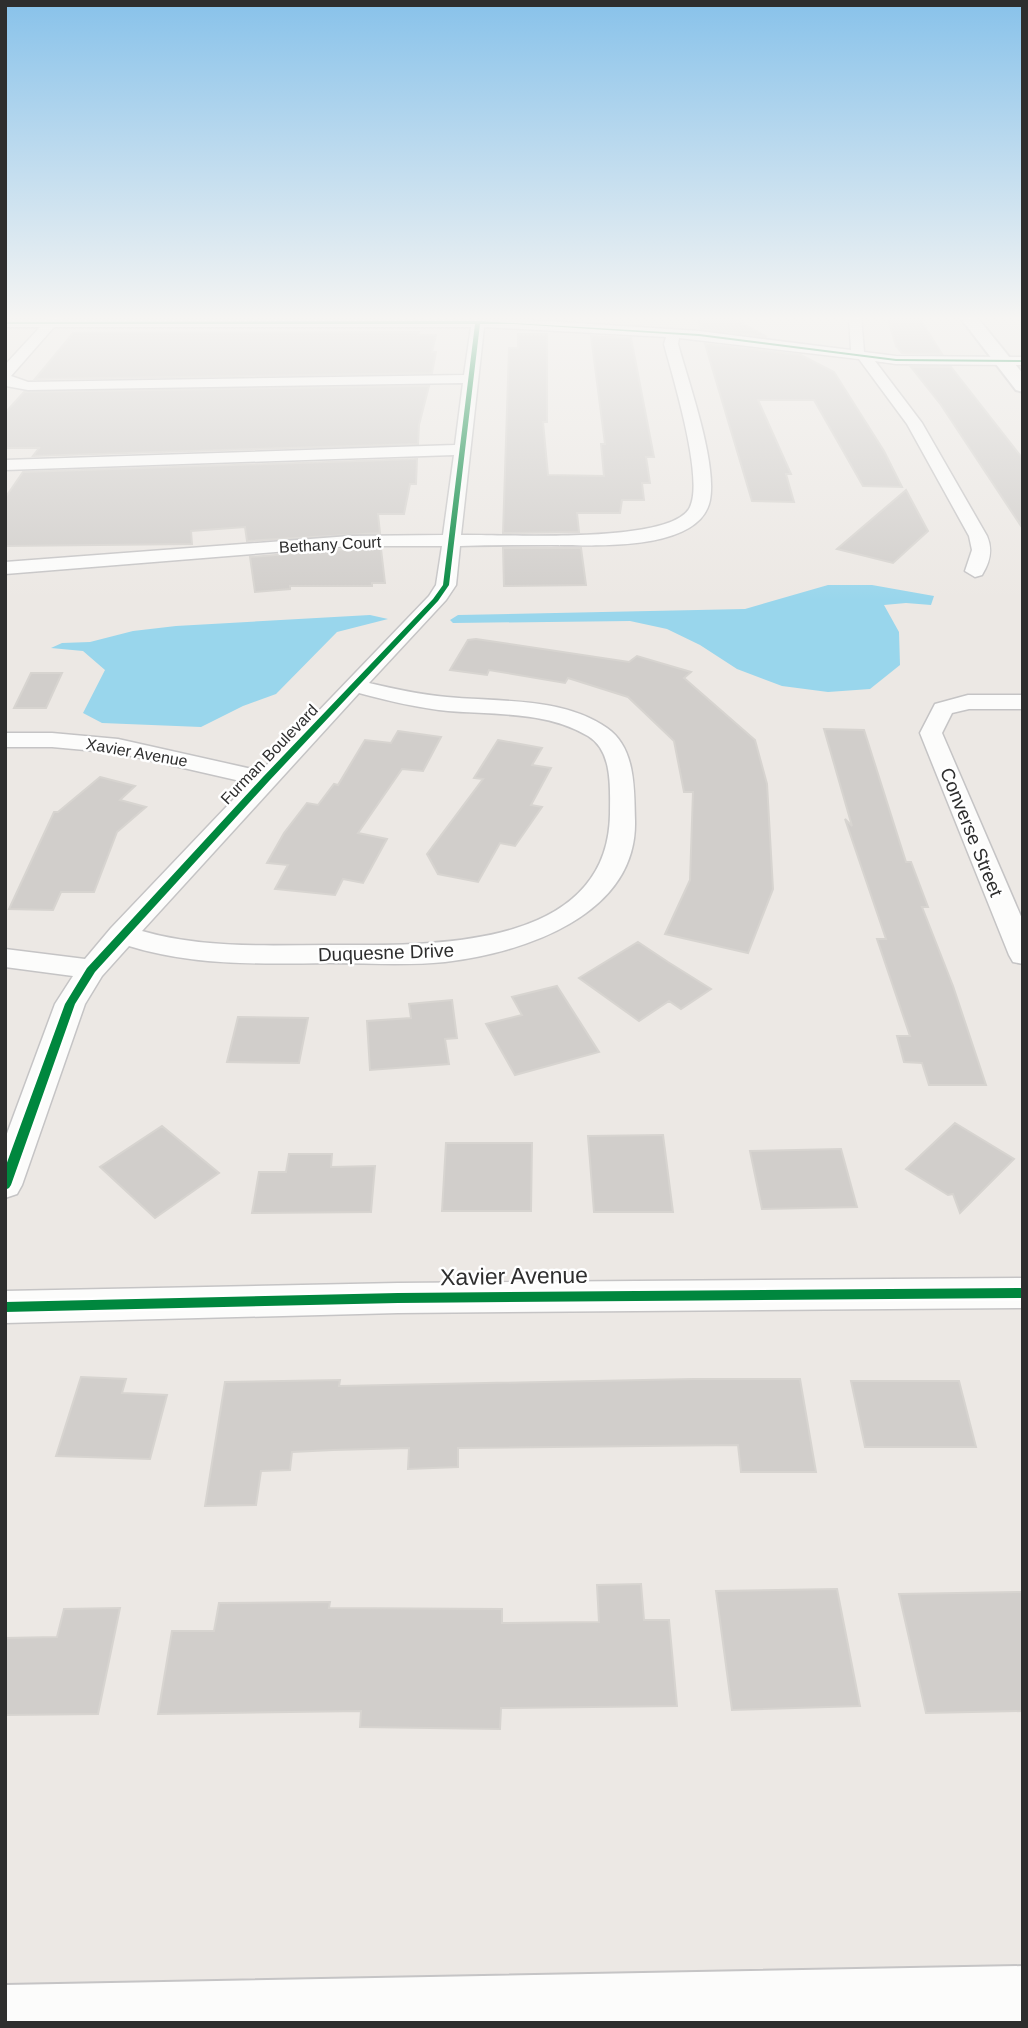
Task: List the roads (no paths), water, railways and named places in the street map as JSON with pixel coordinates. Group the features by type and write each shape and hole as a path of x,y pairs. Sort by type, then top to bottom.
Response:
{"main road":[{"path":"11,2021 1023,2001"}],"street":[{"name":"Furman Boulevard","path":"5,1185 69,1004 91,970 121,934 436,600 446,585 467,411"},
{"name":"Bethany Court","path":"5,568 299,544 619,539 655,534 681,525 693,518 701,508 703,498 699,462 687,411"},
{"path":"905,411 982,543 983,556 975,571"},
{"path":"5,466 358,450 462,450"},
{"name":"Duquesne Drive","path":"121,934 154,946 228,955 417,954 457,951 531,932 585,900 604,881 616,862 622,841 622,804 619,767 614,751 601,734 579,723 552,715 427,702 356,686"},
{"name":"Converse Street","path":"1023,702 968,702 943,709 931,733 1023,955"},
{"name":"Xavier Avenue","path":"5,740 51,740 118,746 266,779"},
{"path":"5,958 46,961 91,970"},
{"name":"Xavier Avenue","path":"5,1307 384,1298 1023,1293"}],"water":[{"path":"828,585 872,585 934,596 931,605 884,605 899,632 900,665 870,689 828,692 782,686 737,669 700,645 667,629 630,621 453,623 450,620 458,615 745,609"},
{"path":"370,615 388,619 337,632 276,694 243,706 201,727 102,723 83,713 105,670 83,651 51,648 62,643 90,642 133,631 176,626"}]}
